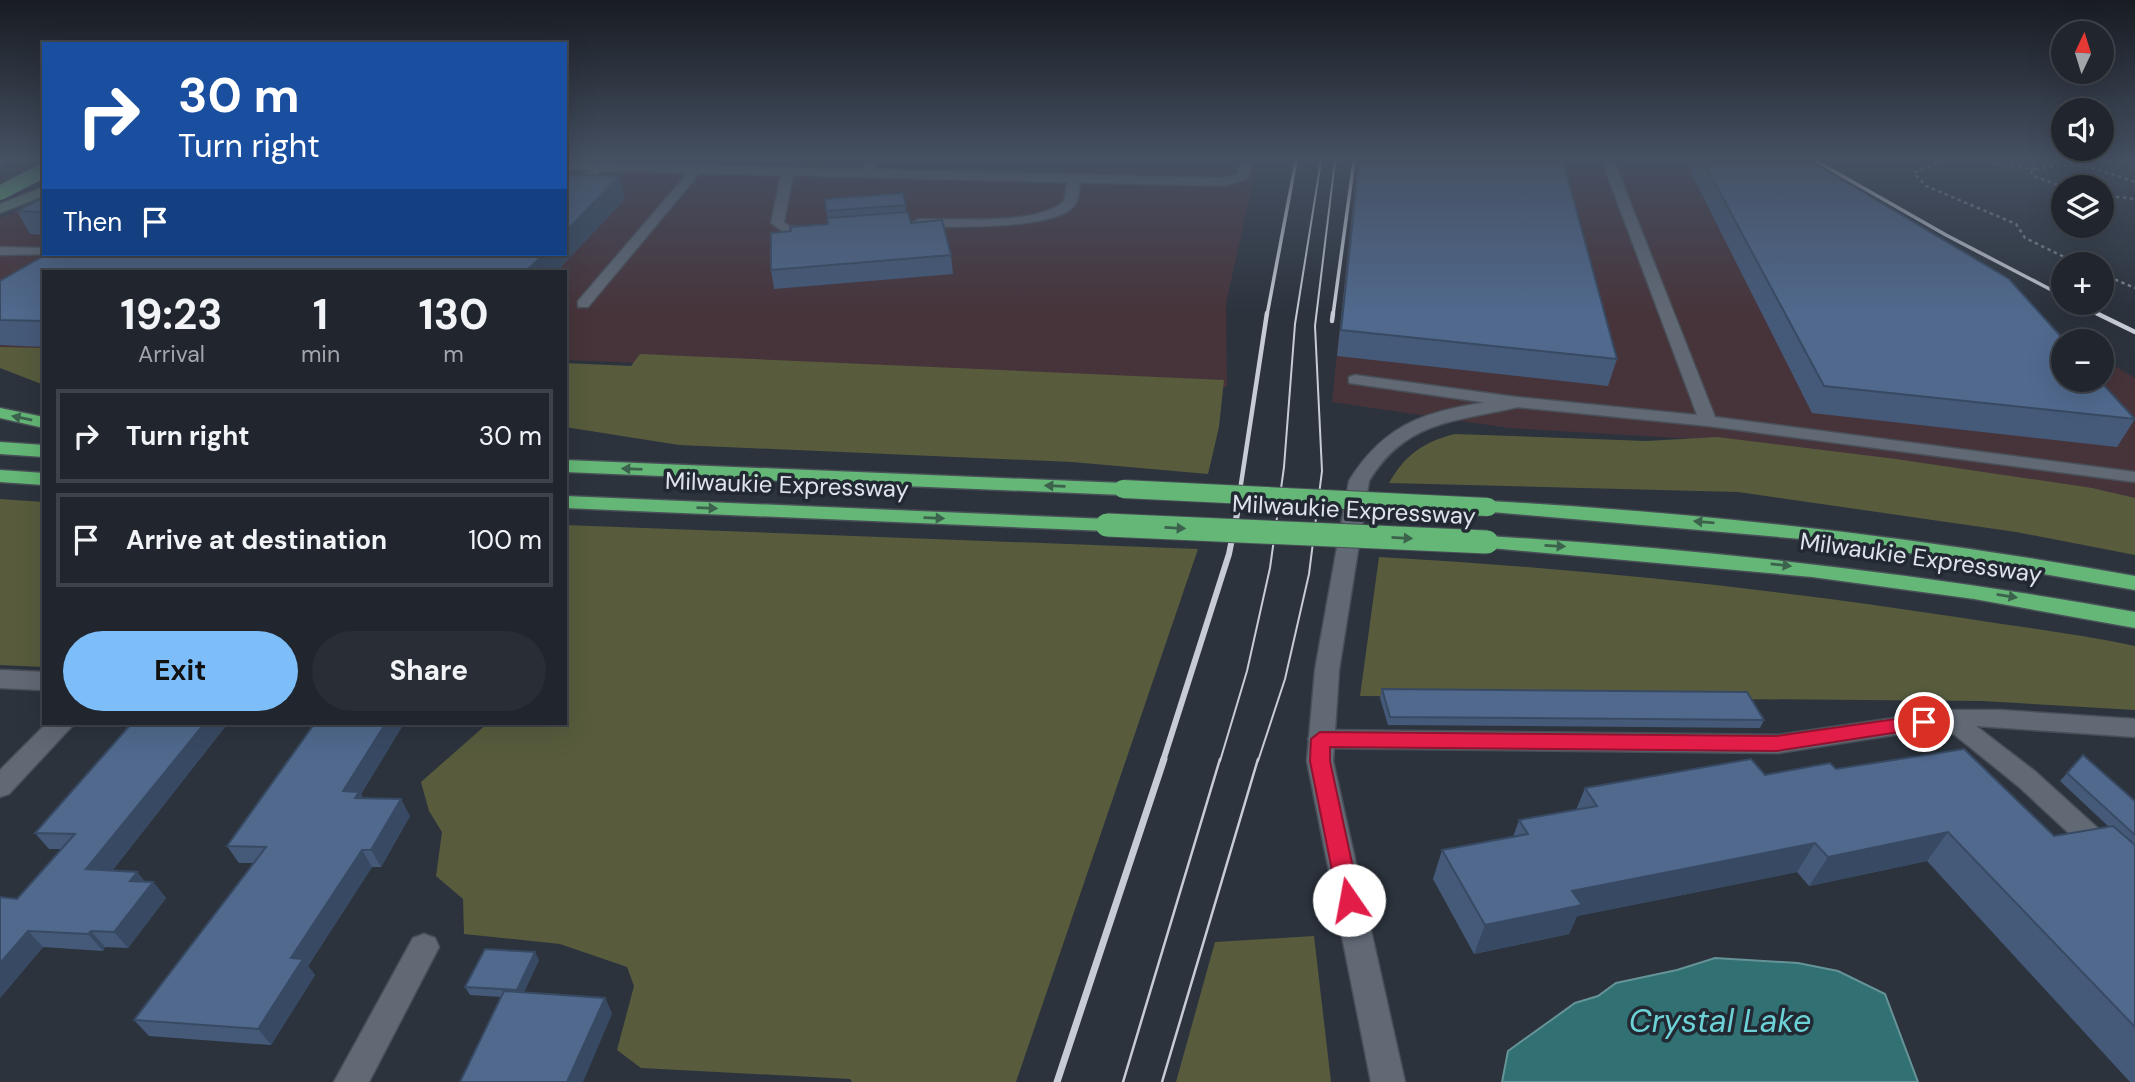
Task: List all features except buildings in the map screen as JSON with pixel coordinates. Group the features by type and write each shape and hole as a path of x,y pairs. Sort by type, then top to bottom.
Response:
{"highway":[{"path":"0,413 42,423"},
{"path":"0,448 42,451"},
{"name":"Milwaukie Expressway","path":"567,466 1123,489 1647,517 1841,535 1936,548 2135,583"},
{"path":"0,476 42,480"},
{"name":"Milwaukie Expressway","path":"567,502 1487,542 1662,553 1848,572 2037,601 2135,620"}],"street":[{"path":"1388,1082 1320,750 1327,670 1359,481 1366,466 1401,431 1454,414 1516,402"},
{"path":"0,679 42,681"},
{"path":"0,787 60,725"},
{"path":"351,1082 424,947"}],"lane":[{"path":"583,304 661,211"},
{"path":"779,211 777,223 786,230 829,230"},
{"path":"906,224 1030,218 1053,211"},
{"path":"1627,211 1708,421"},
{"path":"0,251 42,252"},
{"path":"1356,380 1516,402 1708,421 2135,477"},
{"path":"1320,750 1777,744 1948,718 2000,718 2135,728"},
{"path":"1948,718 2027,779 2135,878"}],"path":[{"path":"1986,211 2016,224 2025,238 2054,252"},
{"path":"2114,279 2135,288"}],"shaded area":[{"path":"18,211 42,211 42,256 567,256 567,211 1247,211 1226,303 1227,387 567,360 567,270 42,270 42,353 0,351 0,218"},
{"path":"1352,211 1858,211 2053,329 2051,392 2114,392 2114,365 2135,378 2135,500 1713,440 1509,428 1332,402"},
{"path":"0,347 42,348 42,384 0,368"},
{"path":"640,354 1224,380 1219,427 1208,474 1072,462 679,445 567,427 567,363 631,366"},
{"path":"1455,434 1646,441 1717,437 1896,459 2092,488 2135,498 2135,555 2016,532 1738,492 1389,483 1408,457 1416,451 1433,441"},
{"path":"0,499 42,502 42,667 0,665"},
{"path":"567,525 1198,549 1016,1082 852,1082 850,1079 641,1068 617,1050 634,986 627,967 560,944 464,934 463,899 436,876 442,832 429,811 421,782 486,725 567,725"},
{"path":"1379,557 1599,573 1745,588 1890,607 2135,646 2135,710 1982,701 1360,696"},
{"path":"1314,936 1331,1082 1176,1082 1215,942"}],"water":[{"name":"Crystal Lake","path":"1715,958 1798,963 1838,971 1885,994 1918,1082 1502,1082 1508,1051 1575,1003 1598,996 1616,983 1677,970"}],"tram line":[{"path":"1220,761 1247,671 1270,568 1284,467 1295,324 1313,211"},
{"path":"1258,761 1285,679 1309,574 1322,471 1315,326 1329,211"},
{"path":"1123,1082 1220,759"},
{"path":"1162,1082 1258,759"}],"railway":[{"path":"1267,315 1286,211"},
{"path":"1333,315 1347,211"},
{"path":"1905,211 2051,290"},
{"path":"1237,510 1267,313"},
{"path":"1332,321 1333,313"},
{"path":"2100,315 2135,332"},
{"path":"1163,761 1229,554 1238,509"},
{"path":"1057,1082 1164,759"}],"route":[{"path":"1349,900 1320,761 1320,739 1777,744 1924,722"}]}
